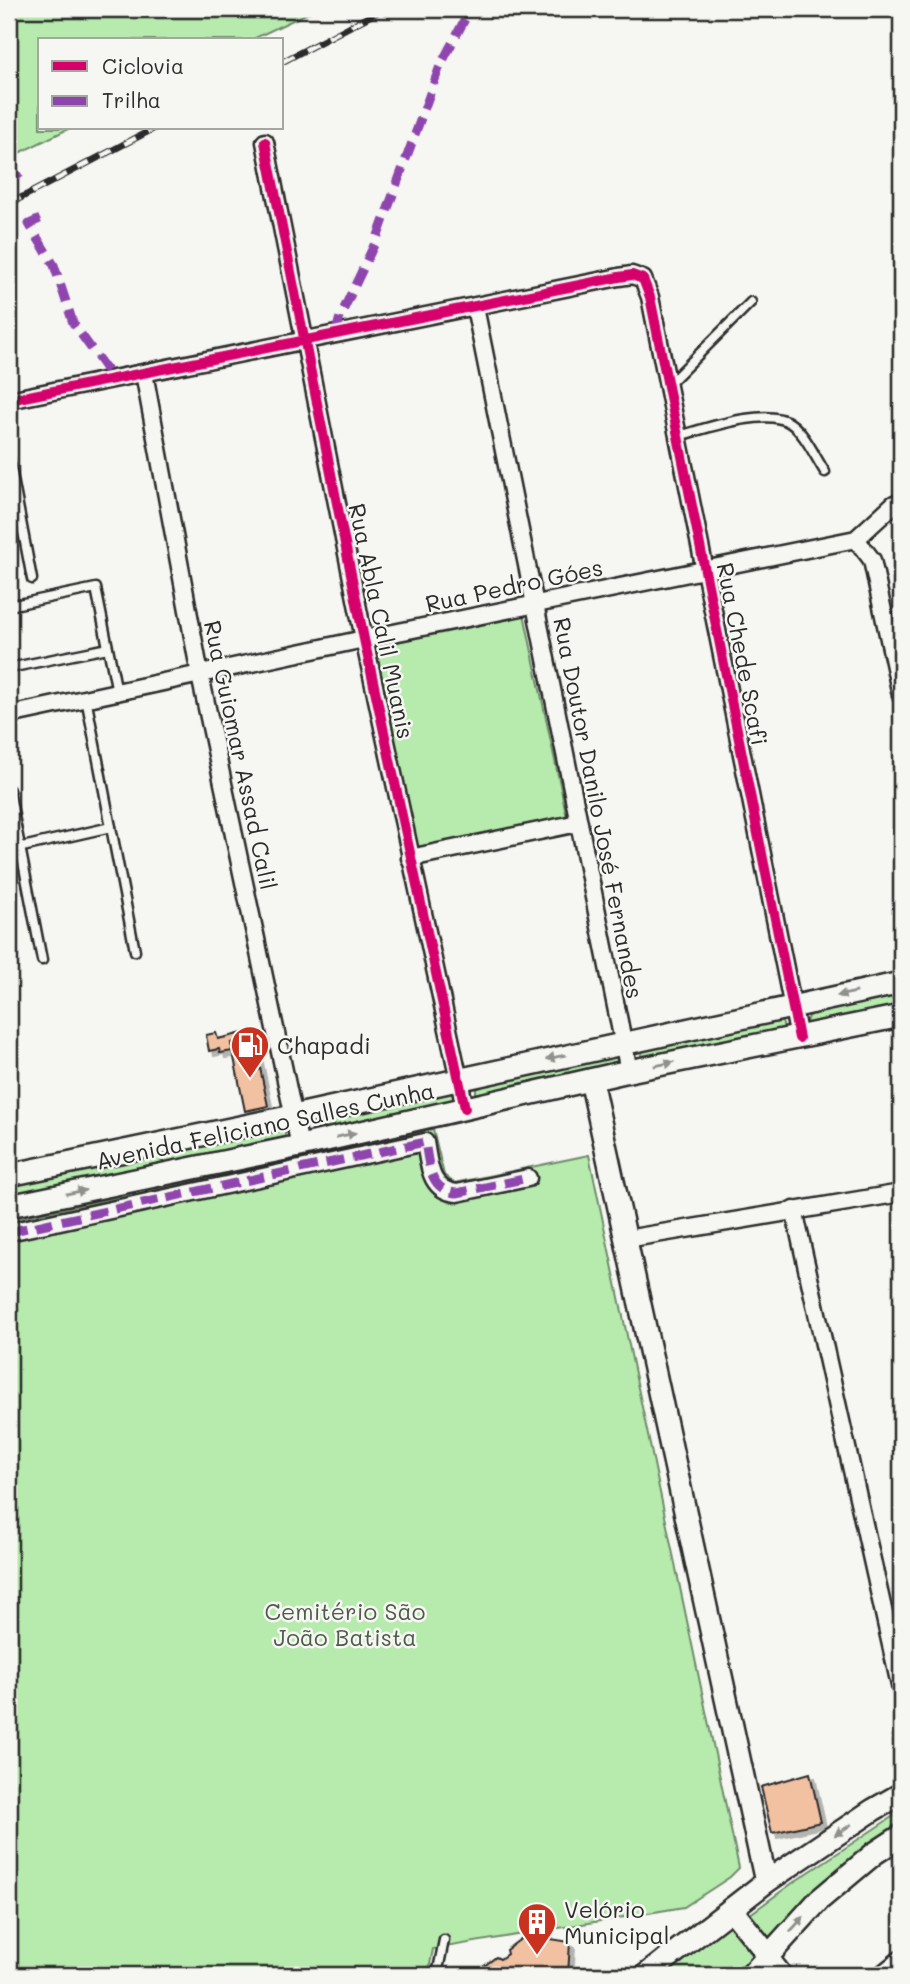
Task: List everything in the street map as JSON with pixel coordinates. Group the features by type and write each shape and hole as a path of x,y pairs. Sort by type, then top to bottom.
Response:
{"main road":[{"name":"Avenida Feliciano Salles Cunha","path":"9,1175 901,983"},
{"name":"Avenida Feliciano Salles Cunha","path":"9,1206 300,1146 629,1071 901,1016"},
{"path":"591,1080 766,1882"},
{"path":"650,1974 766,1882 901,1794"},
{"path":"751,1975 818,1900 875,1853 901,1836"},
{"path":"731,1909 769,1956"}],"street":[{"name":"Rua Abla Calil Muanis","path":"265,142 364,639 465,1108"},
{"name":"Rua Chede Scafi","path":"475,307 619,277 632,275 643,279 650,297 799,1038"},
{"path":"9,400 475,307"},
{"name":"Rua Doutor Danilo José Fernandes","path":"475,307 629,1071"},
{"name":"Rua Guiomar Assad Calil","path":"144,373 200,675 300,1146"},
{"path":"894,504 856,539 872,560 901,695"},
{"name":"Rua Pedro Góes","path":"9,715 364,639 856,539"},
{"path":"410,858 578,823"},
{"path":"9,1232 425,1142 432,1176 436,1184 449,1193 528,1178"},
{"path":"626,1239 901,1193"},
{"path":"794,1210 901,1690"},
{"path":"769,1956 784,1975"},
{"path":"881,1975 901,1959"}],"lane":[{"path":"668,385 751,302"},
{"path":"678,436 760,417 778,417 797,429 825,472"},
{"path":"9,458 32,579"},
{"path":"9,606 96,588 117,692"},
{"path":"9,668 108,648"},
{"path":"86,698 135,951"},
{"path":"9,790 42,960"},
{"path":"9,850 111,827"},
{"path":"437,1975 444,1940"}],"green space":[{"path":"9,9 316,9 255,38 38,38 38,130 66,130 9,158"},
{"path":"524,614 567,818 417,849 374,644"},
{"path":"901,994 901,1010 809,1027 806,1022 809,1014"},
{"path":"776,1020 782,1022 782,1034 644,1061 641,1055 644,1048"},
{"path":"615,1056 619,1063 476,1095 476,1089 480,1085"},
{"path":"450,1091 455,1098 452,1105 320,1131 315,1128 316,1117"},
{"path":"285,1126 285,1137 9,1195 9,1182"},
{"name":"Cemitério São João Batista","path":"433,1129 444,1175 454,1183 589,1155 739,1868 730,1877 684,1907 433,1949 428,1975 9,1975 9,1220"},
{"path":"901,1811 901,1827 771,1937 763,1937 750,1924 749,1915"},
{"path":"730,1920 756,1954 738,1975 662,1975"}],"building":[{"path":"247,1032 249,1040 231,1043 233,1051 209,1051 206,1035 216,1033 218,1039"},
{"name":"Chapadi","path":"254,1039 268,1106 245,1111 231,1043"},
{"path":"810,1773 821,1822 772,1833 761,1787"},
{"name":"Velório Municipal","path":"526,1935 570,1942 568,1975 478,1975 479,1970 496,1957 500,1959 507,1954 506,1950"}],"railway":[{"path":"284,61 383,9"},
{"path":"9,204 151,130"}],"marked path":[{"path":"335,335 340,317 376,241 440,66 473,9"},
{"path":"9,181 21,173"},
{"path":"40,219 29,224 54,265 73,323 113,379"},
{"path":"9,1232 425,1142 432,1175 436,1182 448,1191 457,1193 528,1178"}],"cycle path":[{"path":"265,142 364,639 465,1108"},
{"path":"9,400 619,277 632,275 643,279 650,297 799,1038"}],"place":[{"name":"Chapadi","path":"250,1079"},
{"name":"Velório Municipal","path":"537,1956"}]}
